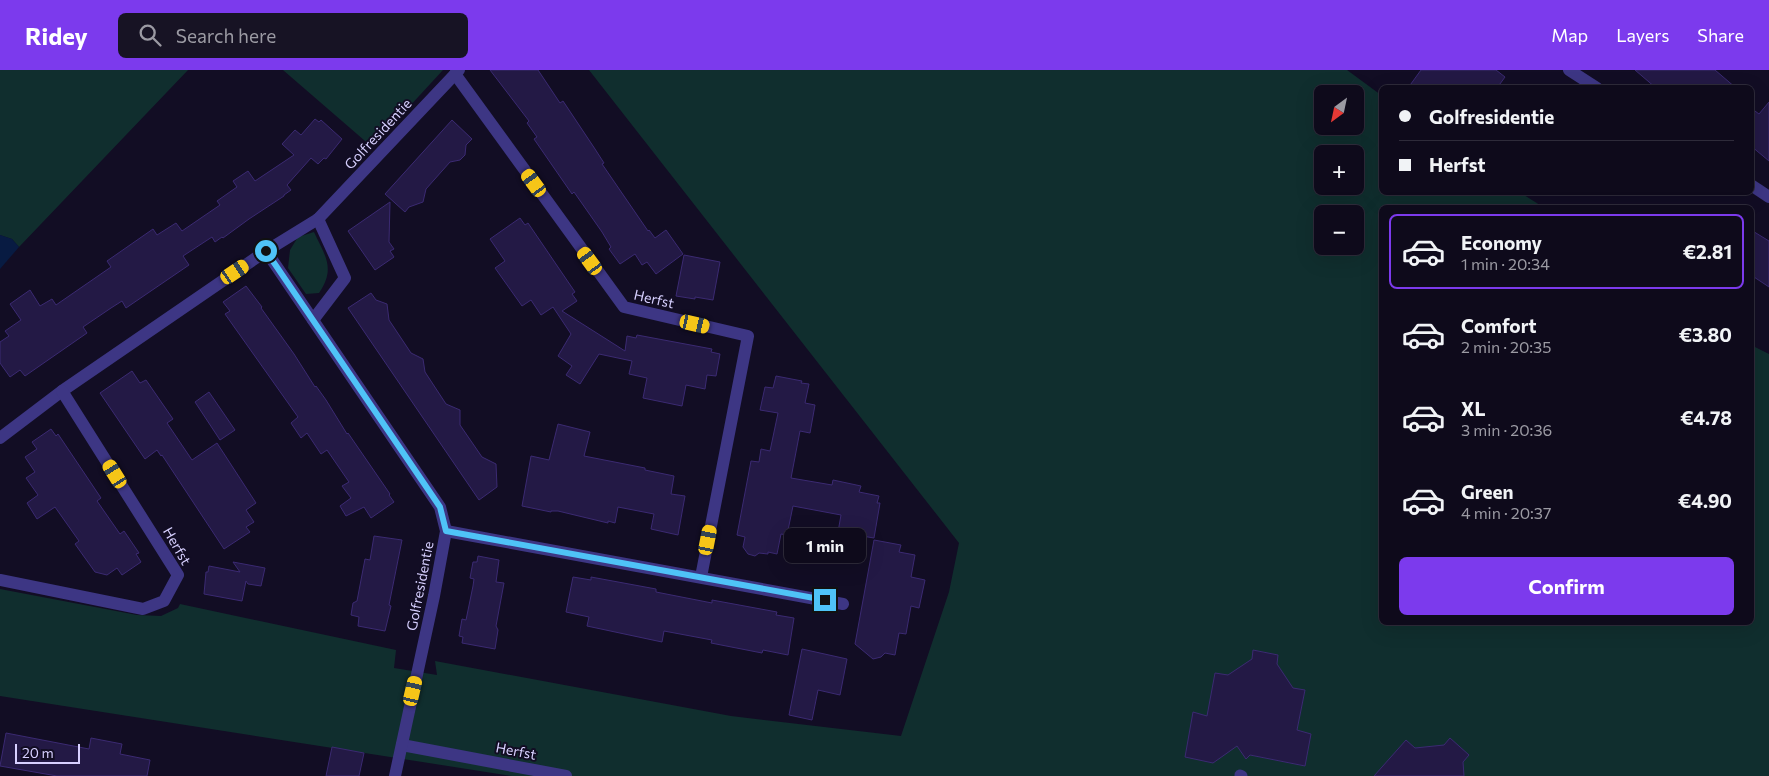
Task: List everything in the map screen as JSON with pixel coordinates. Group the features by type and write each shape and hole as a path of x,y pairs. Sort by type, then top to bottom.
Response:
{"street":[{"path":"1569,70 1592,85"},
{"name":"Golfresidentie","path":"395,776 446,531 440,507 266,251 318,219 457,72"},
{"name":"Herfst","path":"457,72 624,307 748,336 701,577"},
{"path":"1754,188 1769,197"},
{"path":"313,320 345,278 318,219"},
{"path":"0,438 62,391 266,251"},
{"name":"Herfst","path":"0,580 143,609 164,601 178,575 62,391"},
{"path":"446,531 843,604"},
{"name":"Herfst","path":"402,745 566,776"}],"green space":[{"path":"0,70 188,70 19,247 12,239 0,235"},
{"path":"283,70 443,70 372,147"},
{"path":"589,70 1347,70 1379,94 1379,195 1524,195 1540,205 1379,205 1379,625 1754,625 1754,346 1769,354 1769,776 512,776 0,696 0,589 137,615 161,616 178,608 180,604 396,650 394,668 437,675 435,661 731,716 901,736 949,592 959,543"},
{"path":"314,232 325,255 328,269 324,284 319,293 306,294 288,268 290,250 298,237"}],"water":[{"path":"0,235 12,239 19,247 0,269"}],"building":[{"path":"490,70 538,70 560,103 563,101 604,163 602,164 648,231 655,238 666,230 683,254 656,274 647,262 642,265 635,254 620,264 609,249 611,247 602,232 574,192 572,194 534,139 537,137 527,123 529,121"},
{"path":"1421,70 1496,70 1505,77 1499,85 1410,85"},
{"path":"1635,70 1715,70 1732,85 1652,85"},
{"path":"1769,102 1769,161 1754,148 1754,110 1759,114"},
{"path":"315,119 319,122 321,120 342,139 326,159 324,158 318,164 311,158 287,185 291,190 284,196 223,238 215,242 212,237 183,256 189,265 126,308 122,301 111,308 83,327 87,333 25,376 20,370 10,377 0,363 0,342 9,336 5,331 21,320 10,304 30,290 40,306 52,299 56,305 111,267 107,261 153,229 157,235 176,223 182,231 220,205 217,201 237,187 233,181 248,171 255,181 294,155 282,144 295,130 301,135"},
{"path":"452,120 472,139 466,145 465,155 460,160 450,162 426,189 423,202 409,207 405,212 385,194"},
{"path":"390,202 389,242 394,249 390,251 394,257 375,270 348,231"},
{"path":"520,218 525,225 528,223 575,292 572,294 577,301 562,311 625,351 627,336 636,338 637,335 712,349 711,352 720,354 716,376 707,375 705,389 686,385 682,406 643,398 647,378 629,374 632,361 599,354 580,384 566,375 572,366 558,356 571,334 553,307 541,315 531,300 522,306 495,268 505,261 490,239"},
{"path":"1754,232 1769,241 1769,287 1754,277"},
{"path":"684,255 720,262 713,300 676,296"},
{"path":"246,286 390,494 394,502 371,518 364,507 346,516 340,506 351,498 342,486 349,482 327,450 321,454 307,433 301,438 291,423 298,417 225,314 230,311 223,302"},
{"path":"371,293 376,300 387,304 389,320 411,353 423,359 425,372 446,404 460,410 460,425 482,457 496,464 497,487 479,500 348,308"},
{"path":"132,371 140,383 146,380 173,419 167,423 192,460 217,443 256,503 246,510 254,522 246,527 250,532 224,549 162,455 157,450 145,459 100,393"},
{"path":"776,376 809,384 805,403 815,405 810,433 800,431 791,478 832,485 833,480 861,486 859,492 879,496 877,503 880,503 874,538 838,532 841,515 793,506 787,535 781,534 777,554 768,552 768,554 759,553 755,556 748,554 743,547 745,537 737,535 751,461 759,462 761,449 770,451 778,413 760,410 765,387 773,388"},
{"path":"209,392 235,430 220,440 195,402"},
{"path":"558,424 590,432 584,456 645,468 645,470 674,476 671,494 685,496 678,535 651,529 654,514 618,507 615,523 608,521 608,523 558,511 551,512 522,506 531,456 549,460"},
{"path":"51,429 56,436 58,434 101,498 97,501 120,534 124,531 139,553 136,554 141,562 122,575 117,568 107,575 95,572 75,544 79,541 55,507 37,519 27,503 38,495 26,478 35,472 25,457 37,449 32,442"},
{"path":"374,536 402,540 385,631 358,626 359,617 351,615 353,603 357,601 365,559 370,560"},
{"path":"874,540 901,545 899,552 915,555 911,577 925,580 919,608 911,606 906,634 899,633 895,655 885,653 881,657 873,659 855,644"},
{"path":"478,556 499,560 496,582 504,583 496,626 498,630 495,649 462,643 463,637 459,636 462,619 466,620 473,586 474,579 470,578 473,562 477,562"},
{"path":"233,562 265,568 261,586 248,584 246,581 242,601 204,594 206,572 208,572 209,566 240,572"},
{"path":"573,577 591,580 591,577 656,589 656,592 712,603 712,600 777,612 776,615 794,618 788,655 763,650 762,653 711,643 712,640 664,631 662,642 587,626 589,617 566,612"},
{"path":"802,649 847,659 840,695 818,690 812,720 789,715"},
{"path":"1253,650 1278,655 1277,664 1293,688 1305,690 1297,730 1311,734 1305,766 1250,755 1246,759 1237,746 1213,763 1185,757 1193,712 1207,716 1215,673 1228,675 1252,659"},
{"path":"6,733 89,749 91,738 122,744 120,754 150,760 147,776 57,776 0,766"},
{"path":"1450,738 1469,755 1463,762 1464,776 1374,776 1406,740 1415,748 1444,745"},
{"path":"332,747 364,753 359,776 326,776"}],"route":[{"path":"266,251 440,507 446,531 825,600"}]}
